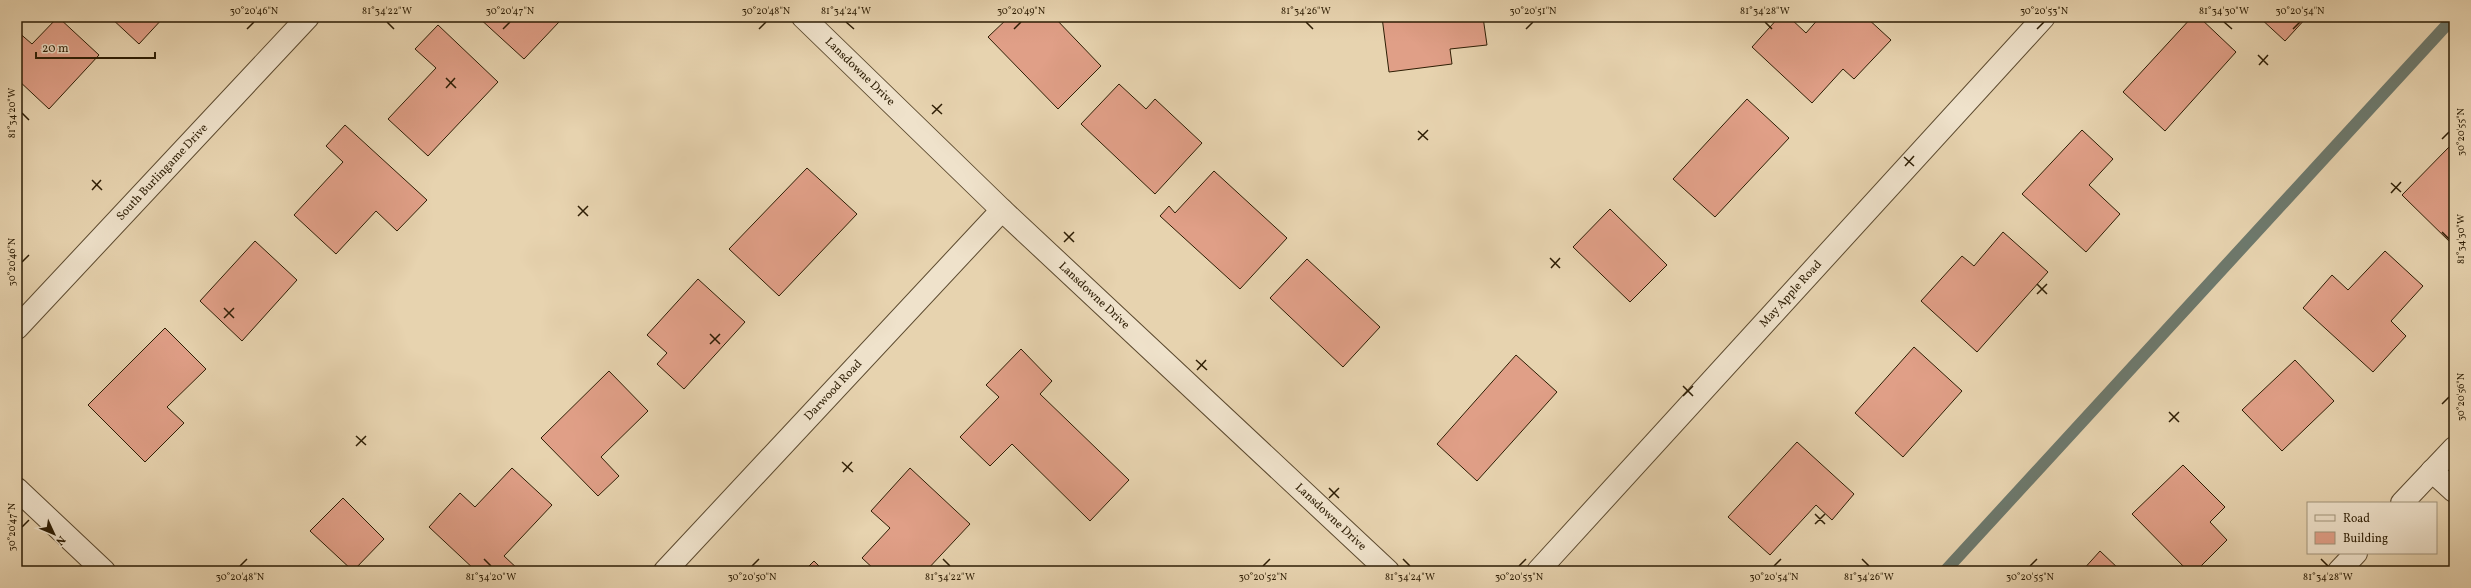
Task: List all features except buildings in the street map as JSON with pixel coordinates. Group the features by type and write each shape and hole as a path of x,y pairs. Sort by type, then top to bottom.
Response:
{"street":[{"name":"South Burlingame Drive","path":"17,328 308,17"},
{"name":"Lansdowne Drive","path":"802,17 1002,210 1388,571"},
{"name":"May Apple Road","path":"1538,571 2044,17"},
{"name":"Darwood Road","path":"665,571 1002,210"},
{"path":"2403,502 2454,448"},
{"path":"2432,470 2454,491"},
{"path":"17,489 104,571"},
{"path":"2339,571 2355,554"}],"waterway":[{"path":"1945,571 2454,17"}]}
